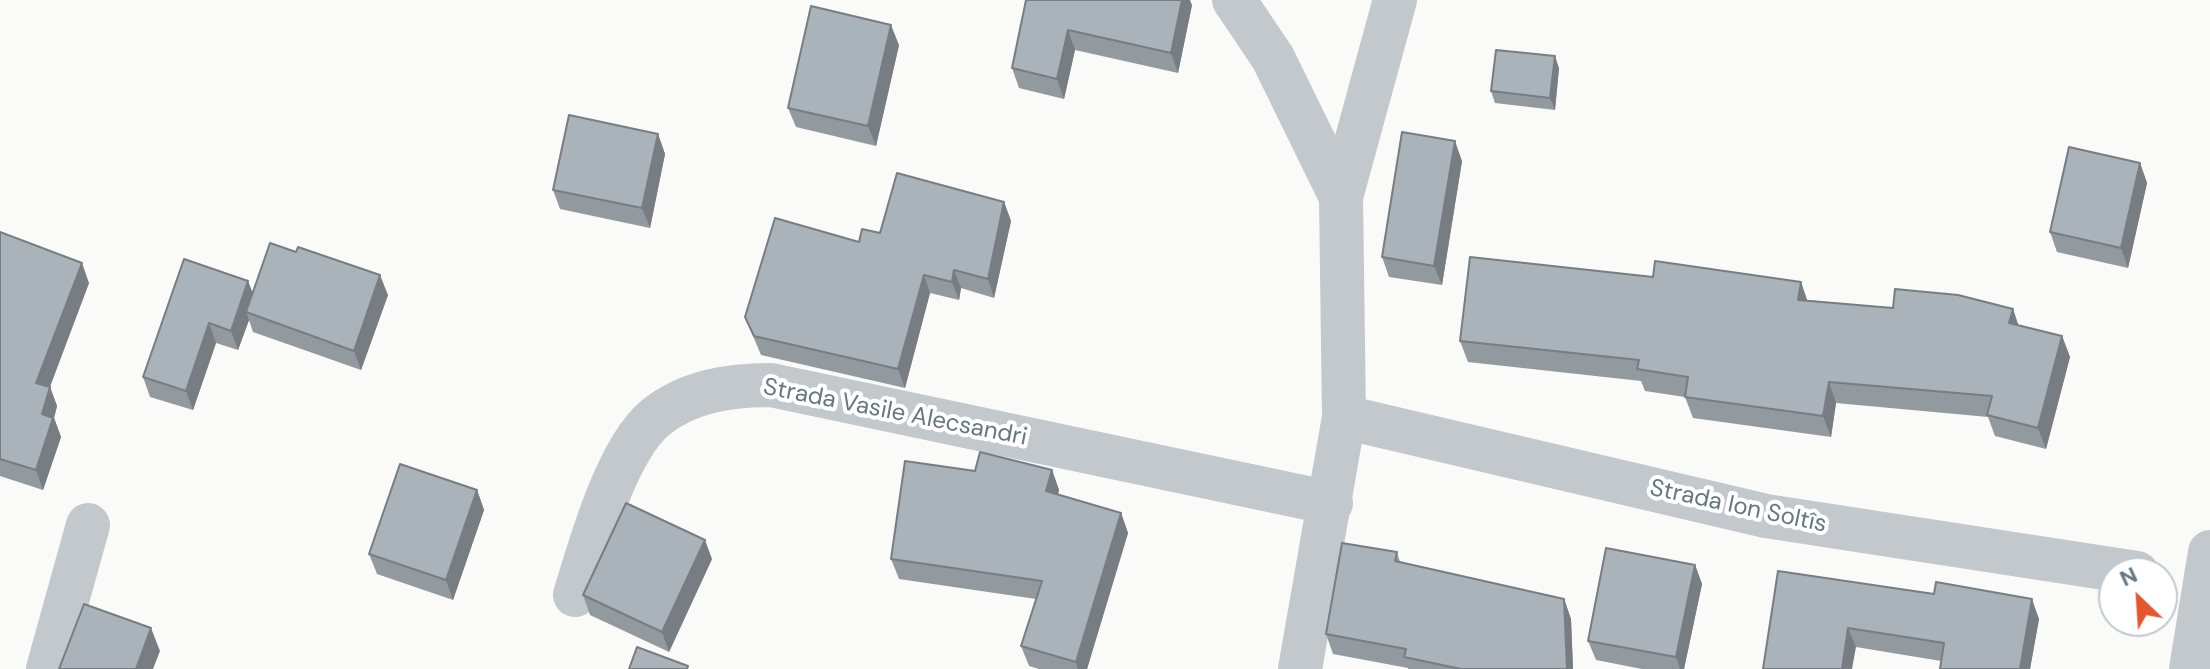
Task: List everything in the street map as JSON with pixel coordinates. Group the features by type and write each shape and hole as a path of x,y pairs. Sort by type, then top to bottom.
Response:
{"street":[{"path":"1234,0 1273,58 1341,197"},
{"path":"1300,669 1344,417 1341,197 1395,0"},
{"name":"Strada Vasile Alecsandri","path":"575,595 602,509 629,454 654,419 689,397 733,385 771,385 1331,503"},
{"name":"Strada Ion Soltîs","path":"1344,417 1766,516 2098,567"},
{"path":"48,669 88,525"},
{"path":"2178,581 2206,588 2191,669"}],"building":[{"path":"1026,0 1182,0 1171,53 1068,30 1057,79 1012,68"},
{"path":"811,6 891,25 868,126 788,108"},
{"path":"1496,50 1555,56 1550,98 1491,91"},
{"path":"569,115 658,134 642,208 553,190"},
{"path":"1402,132 1455,141 1434,266 1382,257"},
{"path":"2069,147 2140,163 2121,248 2050,232"},
{"path":"897,173 1004,202 988,279 954,270 952,282 924,275 898,369 754,336 745,317 775,218 859,242 862,229 880,233"},
{"path":"0,232 82,263 36,383 50,387 42,414 53,418 36,470 0,459"},
{"path":"270,243 296,252 298,247 380,275 354,351 246,312"},
{"path":"1470,257 1653,277 1655,261 1801,282 1798,300 1893,308 1895,289 1958,295 2013,309 2009,323 2062,336 2038,428 1987,415 1992,396 1829,382 1823,416 1685,397 1688,377 1637,369 1639,360 1460,341"},
{"path":"184,259 248,281 231,331 209,323 186,391 143,377"},
{"path":"980,452 1052,470 1046,491 1121,513 1076,662 1021,646 1042,581 891,559 905,461 975,471"},
{"path":"400,464 477,490 446,580 369,554"},
{"path":"626,503 705,540 662,632 583,595"},
{"path":"1342,543 1397,552 1395,561 1564,599 1567,669 1461,669 1404,657 1406,649 1326,634"},
{"path":"1606,548 1695,565 1676,657 1588,641"},
{"path":"1778,571 1934,594 1936,582 2032,599 2020,669 1940,669 1944,643 1848,628 1842,669 1763,669"},
{"path":"84,604 151,628 136,669 59,669"},
{"path":"637,647 688,666 687,669 629,669"}]}
